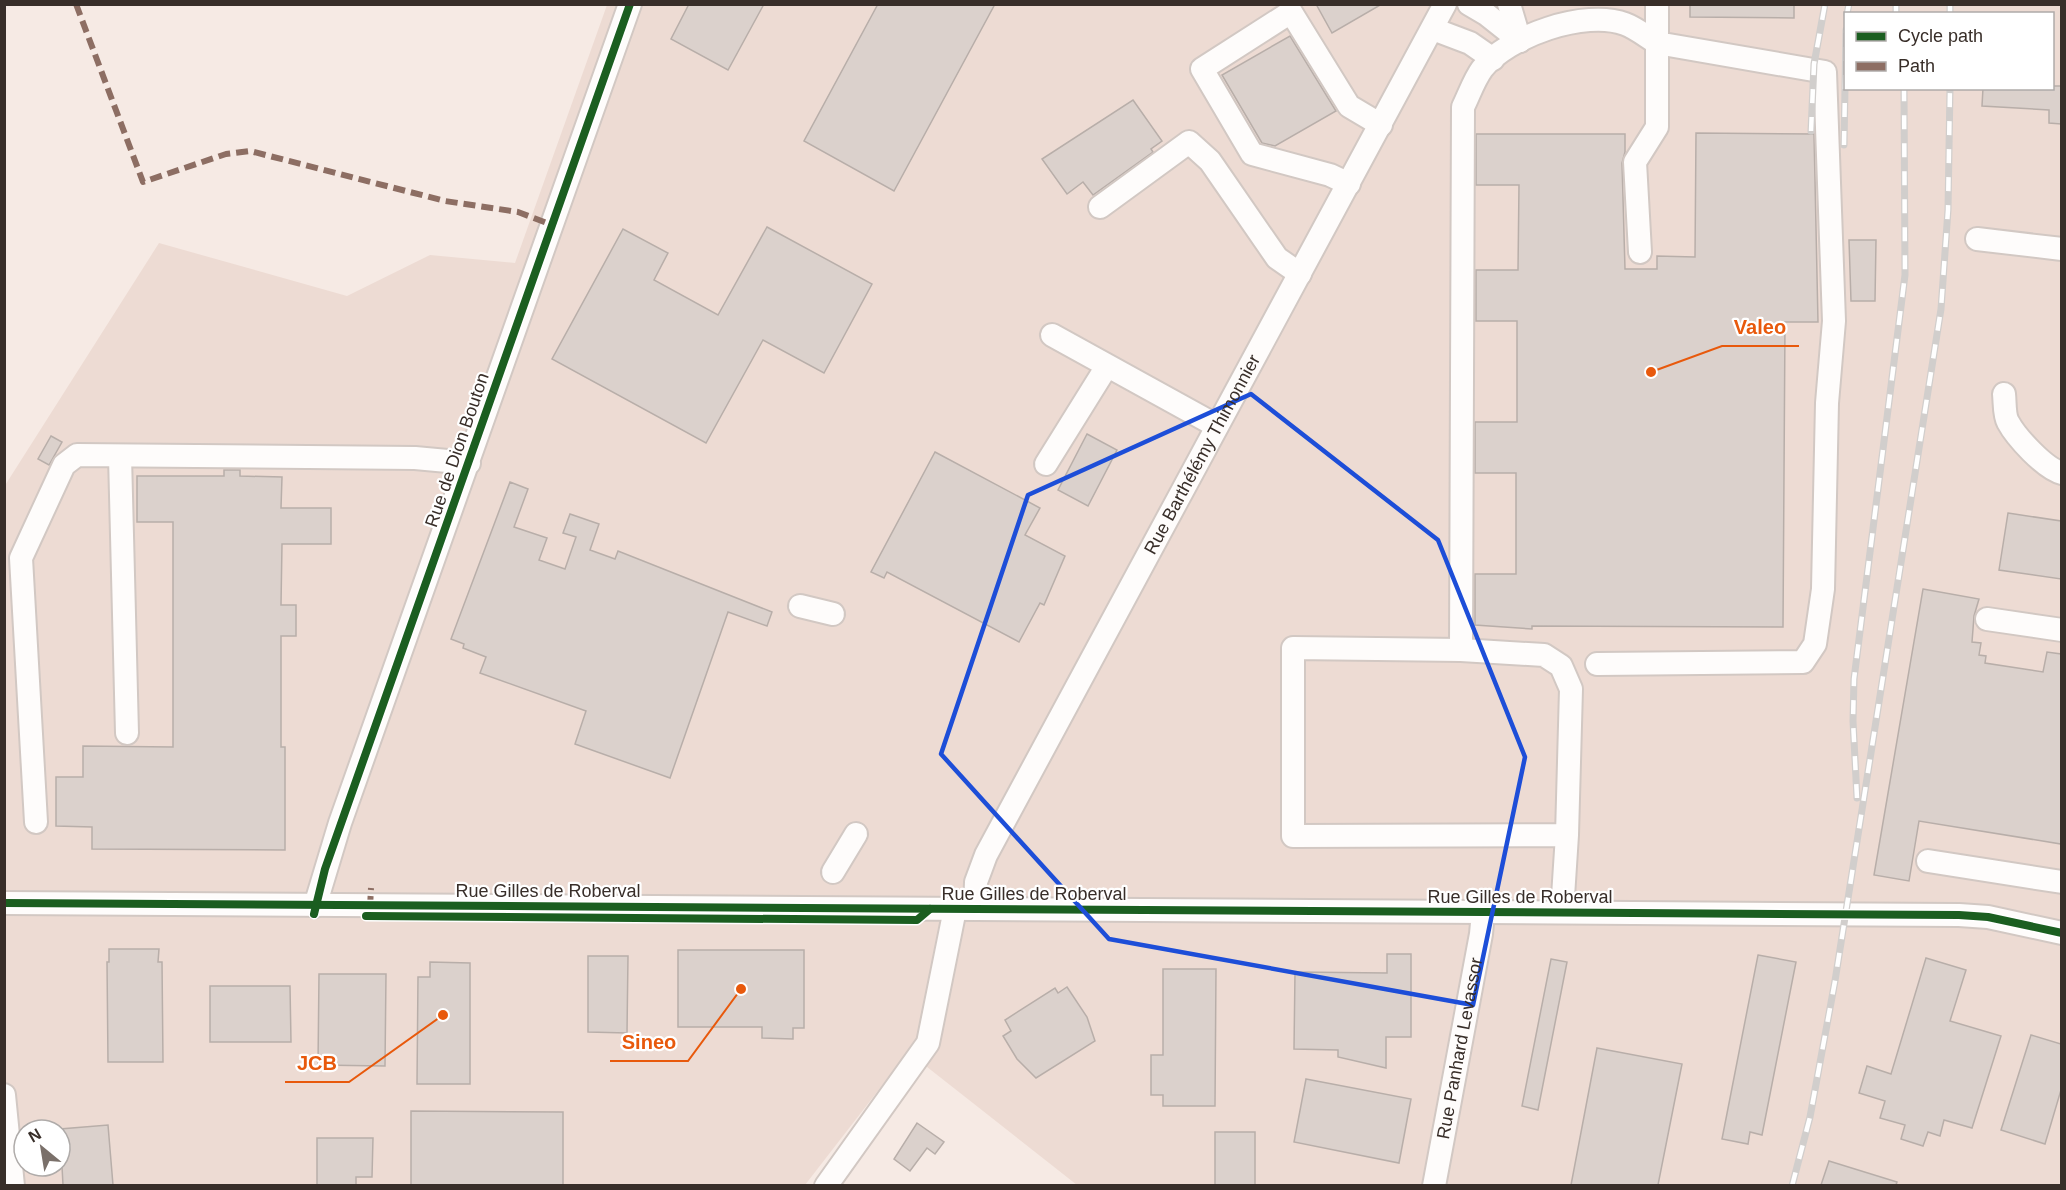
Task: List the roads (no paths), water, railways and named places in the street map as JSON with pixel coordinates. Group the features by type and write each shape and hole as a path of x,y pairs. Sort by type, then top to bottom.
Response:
{"street":[{"name":"Rue de Dion Bouton","path":"315,906 331,850 630,4"},
{"name":"Rue Barthélémy Thimonnier","path":"826,1185 928,1043 965,909 986,855 1445,4"},
{"path":"1469,4 1486,14 1520,41"},
{"path":"1509,4 1520,41"},
{"path":"1640,252 1635,162 1657,127 1657,4"},
{"path":"1349,184 1330,175 1252,154 1202,69 1291,12 1350,106 1381,125"},
{"path":"1461,650 1463,106 1482,70 1520,41 1533,34 1587,19 1625,24 1657,43 1825,72 1834,321 1827,403 1823,589 1815,644 1803,662 1597,664"},
{"path":"1433,29 1470,43 1493,60"},
{"path":"1100,207 1189,142 1210,161 1276,258 1300,274"},
{"path":"1977,239 2061,249"},
{"path":"1052,335 1217,426"},
{"path":"1047,464 1107,366"},
{"path":"2004,394 2007,420 2021,441 2054,471 2061,473"},
{"path":"36,822 21,558 64,465 76,455 415,458 469,463"},
{"path":"120,456 127,734"},
{"path":"800,606 833,614"},
{"path":"1987,619 2061,630"},
{"path":"1562,912 1567,835 1571,689 1561,666 1544,655 1461,650 1293,648 1293,836 1567,835"},
{"path":"833,873 856,834"},
{"path":"1928,861 2061,882"},
{"name":"Rue Gilles de Roberval","path":"4,903 1959,915 1988,917 2061,933"},
{"name":"Rue Panhard Levassor","path":"1434,1185 1481,934 1483,912"},
{"path":"4,1095 13,1185"}],"railway":[{"path":"1811,131 1814,64 1825,4"},
{"path":"1847,12 1849,4"},
{"path":"1896,4 1896,12"},
{"path":"1950,4 1950,12"},
{"path":"1844,145 1845,90"},
{"path":"1857,798 1853,721 1854,679 1905,275 1904,90"},
{"path":"1792,1186 1810,1117 1835,981 1941,309 1948,210 1950,90"}],"place":[{"name":"Valeo","path":"1651,372"},
{"name":"Sineo","path":"741,989"},
{"name":"JCB","path":"443,1015"}]}
